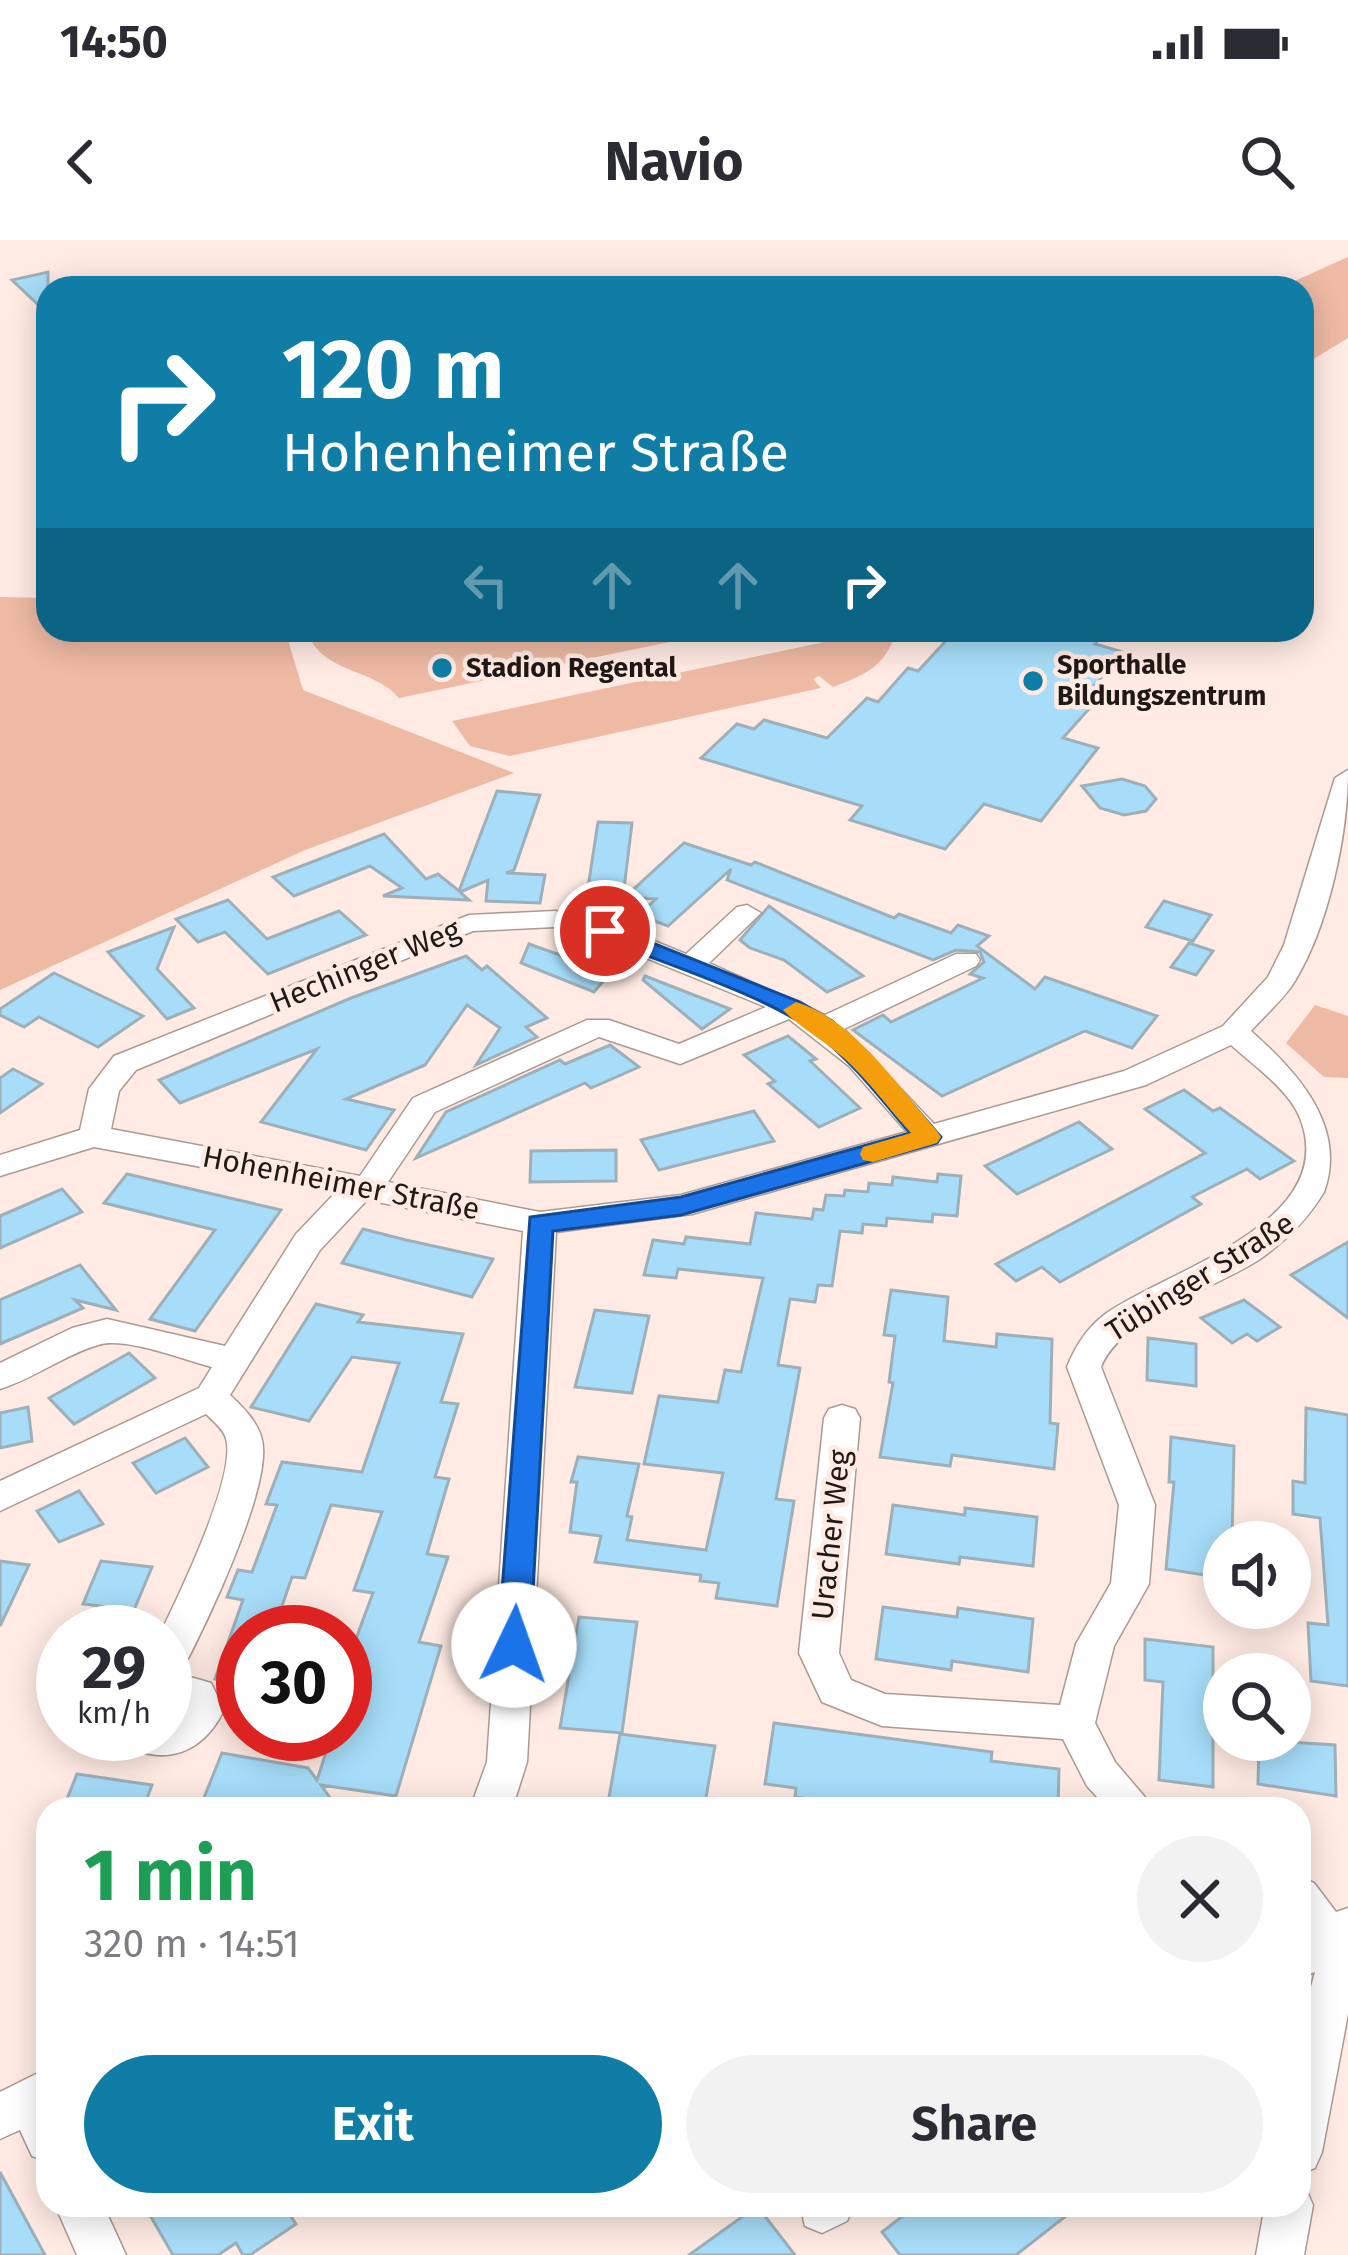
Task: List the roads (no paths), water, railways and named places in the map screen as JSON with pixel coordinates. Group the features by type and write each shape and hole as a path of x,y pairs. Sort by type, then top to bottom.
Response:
{"street":[{"path":"1234,1032 1288,969 1348,778"},
{"path":"689,966 747,913"},
{"name":"Hechinger Weg","path":"94,1137 104,1089 125,1064 469,923 555,919 605,931 791,1007 824,1027 860,1059 928,1137"},
{"path":"824,1027 966,960"},
{"path":"0,1497 211,1397 308,1242 363,1188 424,1105 598,1026 680,1055 791,1007"},
{"name":"Hohenheimer Straße","path":"0,1166 94,1137 160,1146 540,1223 681,1206 1135,1078 1234,1032"},
{"name":"Tübinger Straße","path":"1076,1723 1095,1644 1130,1584 1137,1505 1084,1367 1090,1349 1110,1325 1277,1237 1318,1202 1328,1155 1318,1121 1285,1078 1234,1032"},
{"path":"495,1797 507,1762 540,1223"},
{"path":"0,1376 45,1360 92,1333 113,1329 236,1361"},
{"path":"192,1605 244,1465 246,1444 240,1429 211,1397"},
{"name":"Uracher Weg","path":"842,1418 818,1653 836,1691 882,1710 1076,1723"},
{"path":"192,1693 205,1710 192,1730"},
{"path":"1076,1723 1101,1774 1123,1797"},
{"path":"1311,1911 1318,1920 1311,1942"},
{"path":"1311,2086 1348,1927"},
{"path":"85,2217 102,2255"},
{"path":"1280,2255 1287,2217"}],"place":[{"name":"Stadion Regental","path":"442,668"},
{"name":"Sporthalle Bildungszentrum","path":"1033,681"}]}
